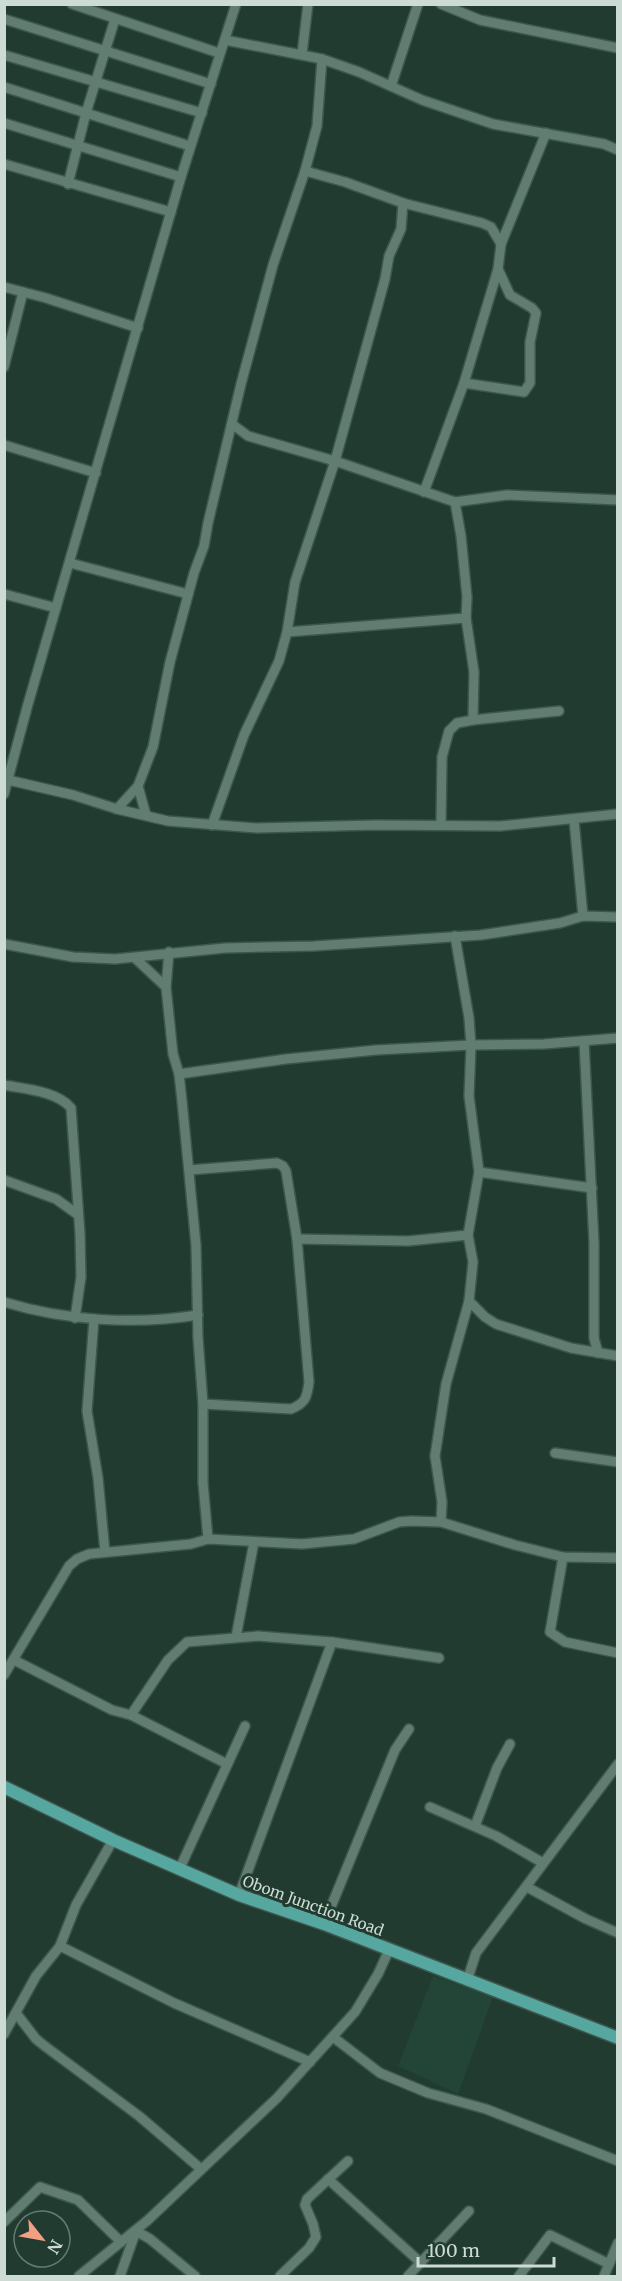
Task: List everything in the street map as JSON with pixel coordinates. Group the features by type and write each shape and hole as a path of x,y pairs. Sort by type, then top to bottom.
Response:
{"main road":[{"name":"Obom Junction Road","path":"4,1787 113,1840 239,1895 324,1924 618,2038"}],"street":[{"path":"72,4 219,53"},
{"path":"4,794 190,146 236,4"},
{"path":"302,54 308,4"},
{"path":"391,86 418,4"},
{"path":"441,4 480,20 618,48"},
{"path":"4,19 211,84"},
{"path":"69,183 86,113 116,19"},
{"path":"225,40 322,59 451,111 492,124 546,132 604,144 618,150"},
{"path":"4,55 202,113"},
{"path":"117,809 138,786 153,747 164,688 188,594 204,546 232,424 273,265 305,171 317,126 322,59"},
{"path":"4,87 190,146"},
{"path":"4,123 181,177"},
{"path":"424,492 464,383 498,269 501,244 546,132"},
{"path":"4,164 171,212"},
{"path":"305,171 403,202 482,223 491,227 501,244"},
{"path":"212,825 244,735 279,661 287,632 294,582 335,461 385,279 389,256 401,229 403,202"},
{"path":"464,383 524,392 530,383 530,342 536,313 532,308 510,295 498,269"},
{"path":"4,287 138,327"},
{"path":"4,367 23,292"},
{"path":"232,424 248,436 335,461 455,502 507,495 618,500"},
{"path":"228,442 248,436"},
{"path":"4,445 96,473"},
{"path":"455,502 467,597 466,618 474,672 473,720"},
{"path":"70,563 188,594"},
{"path":"4,594 56,608"},
{"path":"287,632 466,618"},
{"path":"441,824 442,757 449,731 457,723 559,711"},
{"path":"8,780 168,821 257,828 441,824 500,826 618,814"},
{"path":"138,786 146,815"},
{"path":"574,820 583,916"},
{"path":"4,944 73,957 135,958 169,952 225,948 314,946 481,936 560,923 583,916 618,917"},
{"path":"441,1522 442,1502 435,1456 437,1435 446,1384 469,1301 473,1262 468,1235 479,1172 469,1096 471,1045 469,1018 455,936"},
{"path":"169,952 166,987 173,1054 179,1074 196,1245 203,1404 203,1483 208,1539"},
{"path":"135,958 166,987"},
{"path":"179,1074 286,1059 376,1050 618,1038"},
{"path":"584,1041 594,1243 594,1338 598,1353"},
{"path":"4,1085 56,1097 65,1101 71,1108 81,1277 75,1318"},
{"path":"189,1170 277,1163 286,1171 297,1239 309,1382 308,1398 302,1405 291,1409 203,1404"},
{"path":"479,1172 592,1188"},
{"path":"4,1180 56,1199 77,1214"},
{"path":"56,1199 76,1194"},
{"path":"297,1239 408,1241 468,1235"},
{"path":"469,1301 485,1317 496,1324 571,1348 618,1356"},
{"path":"4,1302 75,1318 142,1320 198,1315"},
{"path":"94,1319 87,1411 98,1478 105,1552"},
{"path":"555,1453 618,1462"},
{"path":"4,1675 69,1566 77,1558 105,1552 190,1544 208,1539 302,1544 354,1539 399,1522 441,1522 563,1557 618,1558"},
{"path":"236,1638 254,1542"},
{"path":"563,1557 550,1632 565,1642 618,1653"},
{"path":"131,1714 168,1660 187,1642 258,1636 332,1642 440,1658"},
{"path":"239,1895 332,1642"},
{"path":"14,1660 112,1710 131,1714 227,1764"},
{"path":"179,1869 245,1726"},
{"path":"324,1924 392,1758 409,1729"},
{"path":"475,1826 497,1768 510,1744"},
{"path":"467,1981 476,1953 618,1764"},
{"path":"430,1807 496,1836 543,1863"},
{"path":"4,2034 36,1976 60,1946 76,1905 113,1840"},
{"path":"527,1887 586,1919 618,1933"},
{"path":"60,1946 174,2003 310,2062"},
{"path":"79,2277 136,2231 277,2098 355,2012 378,1974 389,1950"},
{"path":"16,2013 46,2048 139,2116 201,2169"},
{"path":"333,2037 380,2073 428,2093 486,2109 618,2162"},
{"path":"280,2277 309,2248 316,2236 305,2205 307,2199 348,2161"},
{"path":"328,2179 420,2262"},
{"path":"4,2222 40,2187 78,2199 121,2242"},
{"path":"408,2277 469,2211"},
{"path":"120,2277 136,2231"},
{"path":"136,2231 150,2239 195,2277"},
{"path":"519,2277 550,2235 609,2264"},
{"path":"604,2277 618,2243"}],"shaded area":[{"path":"433,1976 493,1997 458,2094 398,2066"}]}
